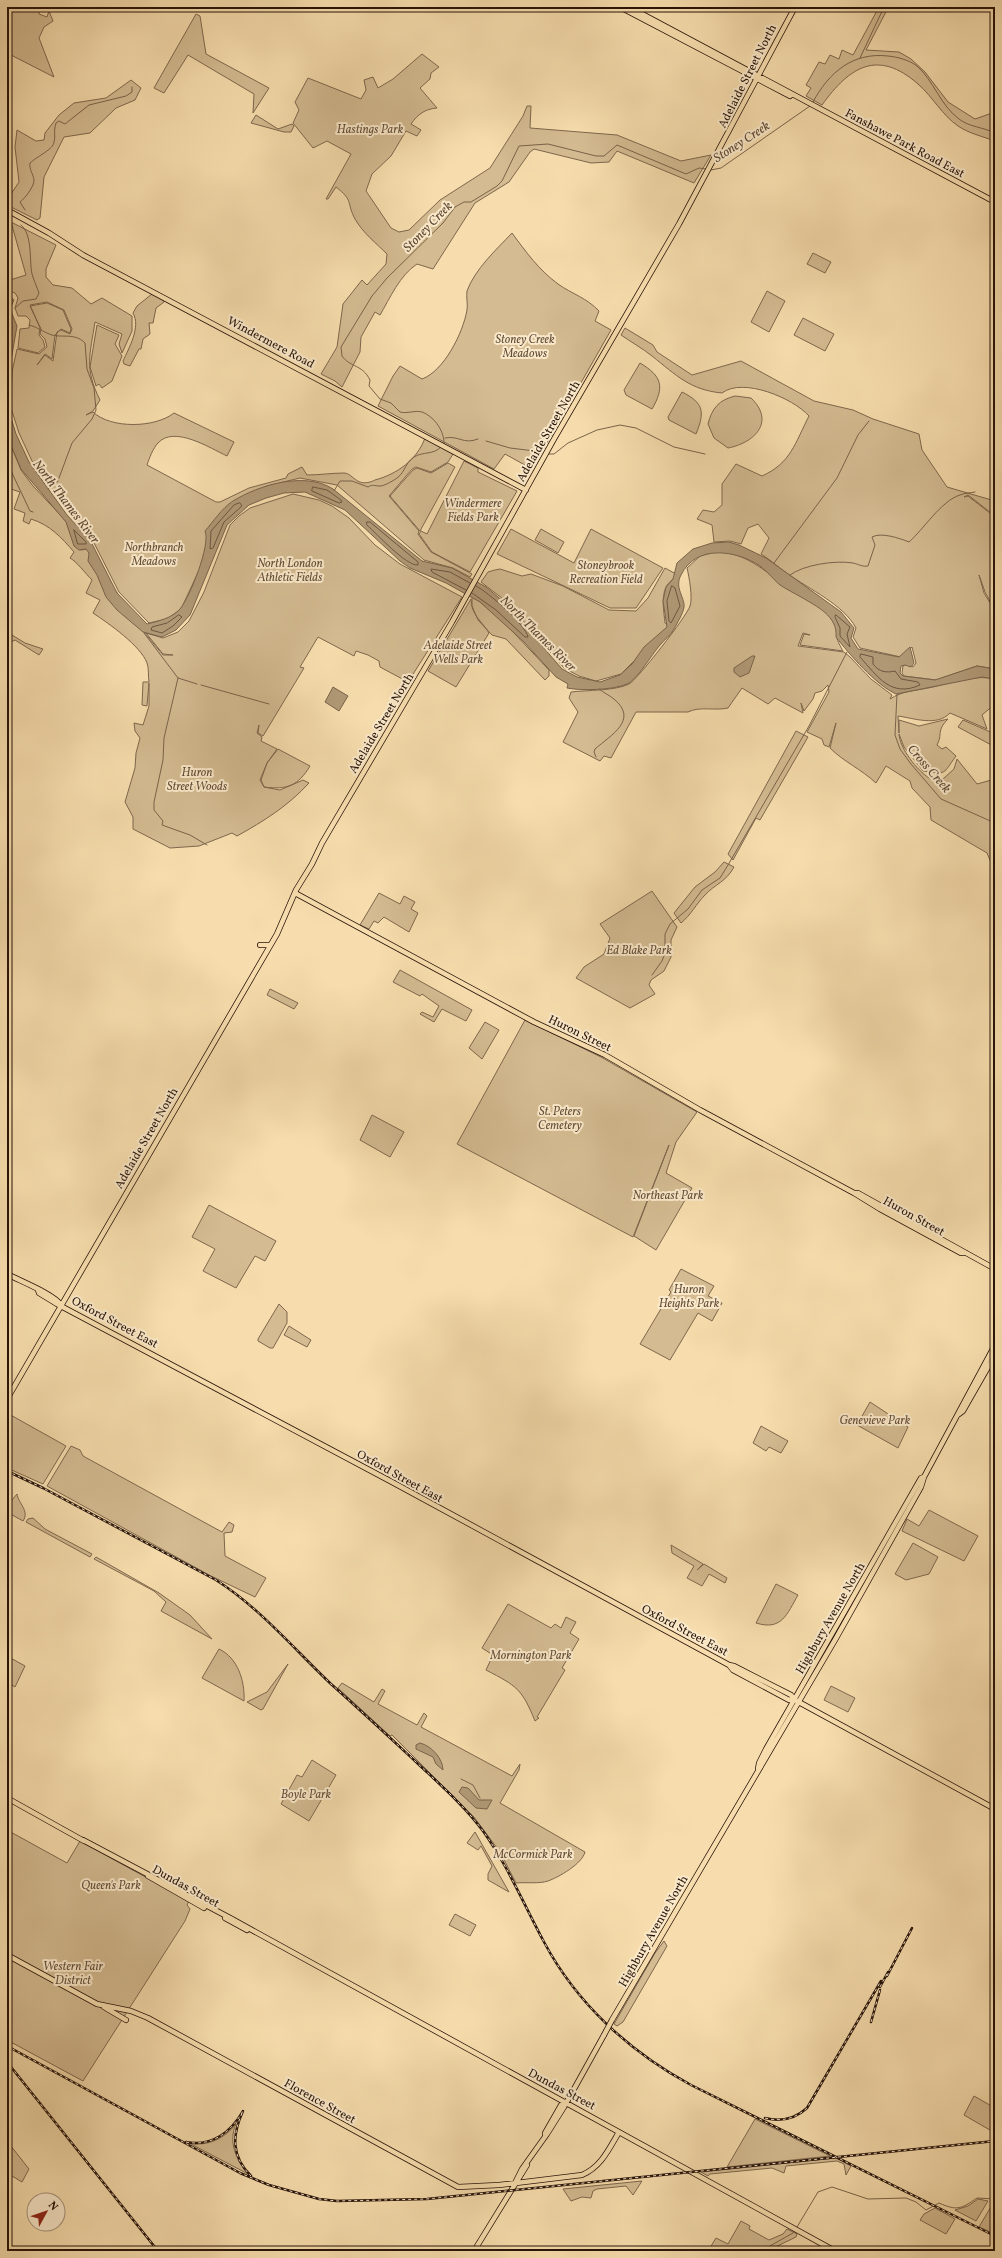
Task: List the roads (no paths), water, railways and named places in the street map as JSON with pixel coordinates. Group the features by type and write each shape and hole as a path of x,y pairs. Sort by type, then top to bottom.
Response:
{"main road":[{"name":"Fanshawe Park Road East","path":"620,7 817,108 995,202"},
{"name":"Fanshawe Park Road East","path":"629,7 758,78"},
{"name":"Adelaide Street North","path":"7,1399 265,954 299,885 312,864 311,862 462,605 702,182 795,7"},
{"name":"Windermere Road","path":"7,210 49,233 83,255 526,490"},
{"name":"Huron Street","path":"295,893 534,1022 605,1056 700,1110 854,1193 864,1196 995,1269"},
{"path":"290,905 302,897"},
{"path":"265,954 260,945 270,945"},
{"name":"Oxford Street East","path":"7,1274 58,1300 61,1305"},
{"name":"Oxford Street East","path":"38,1290 49,1299 729,1665 733,1670 795,1700 995,1809"},
{"path":"49,1299 54,1307 54,1316"},
{"name":"Highbury Avenue North","path":"758,1770 759,1763 788,1712 921,1487 924,1477 995,1345"},
{"name":"Highbury Avenue North","path":"959,1414 964,1411 995,1355"},
{"name":"Highbury Avenue North","path":"474,2251 566,2102 612,2020 758,1770 801,1689 905,1506 924,1477"},
{"path":"788,1712 787,1696 801,1689"},
{"name":"Dundas Street","path":"7,1798 242,1928 280,1946"},
{"name":"Dundas Street","path":"83,1840 250,1928 280,1946 566,2102 834,2251"},
{"path":"242,1928 250,1928"},
{"name":"Florence Street","path":"7,1955 97,2004 131,2011 148,2018 458,2187 499,2185 582,2175 592,2171 600,2164 620,2132"},
{"path":"97,2004 126,2020"},
{"path":"499,2185 505,2189 507,2196"}],"water":[{"name":"North Thames River","path":"7,294 14,300 10,309 17,326 9,372 8,408 16,434 29,462 67,515 90,540 117,593 147,624 169,617 177,612 184,603 194,582 202,558 206,538 205,531 221,511 233,501 244,495 269,485 282,482 309,481 322,484 333,489 422,561 452,568 486,587 505,603 562,669 577,677 600,682 620,675 632,664 644,647 667,627 663,601 666,587 673,579 677,563 693,549 712,543 729,542 739,545 766,558 841,612 854,628 851,638 858,649 899,657 910,647 914,663 911,667 905,665 901,666 900,673 903,676 935,680 977,666 995,669 995,679 982,677 896,694 880,684 848,652 836,637 836,630 833,623 825,612 780,585 760,566 740,556 717,553 706,554 696,558 688,565 681,575 679,580 679,588 684,607 681,615 674,629 631,682 606,689 589,690 567,688 568,684 556,677 524,642 480,602 446,583 410,568 400,561 345,510 305,492 284,493 249,505 227,525 190,615 176,630 162,637 143,632 117,610 106,597 97,575 88,561 89,553 86,549 79,550 74,546 66,522 21,469 7,436"},
{"path":"752,656 755,656 749,673 740,677 734,672 734,668"},
{"path":"333,687 348,696 339,711 325,702"},
{"path":"420,1743 429,1747 439,1757 443,1770 436,1764 433,1757 416,1749 416,1745"},
{"path":"462,1787 468,1788 479,1800 492,1800 487,1809 476,1808 459,1792"}],"waterway":[{"path":"860,58 884,7"},
{"name":"Stoney Creek","path":"813,102 819,91 843,66 864,57 892,56 907,60 917,66 923,72 947,107 963,122 995,133"},
{"path":"25,210 20,202 29,192 34,183 30,163 53,145 56,123 59,121 65,124 89,105 126,96 132,92 132,87"},
{"name":"Stoney Creek","path":"711,170 721,168 810,106"},
{"name":"Stoney Creek","path":"444,445 441,430 431,417 422,412 400,412 391,403 380,399 369,386 370,380 364,371 349,363 342,356 341,347 372,296 387,278 443,223 455,207 464,202 471,202 497,186 502,181 519,146 548,144 596,156 604,156 617,145 686,174 699,168 706,169"},
{"path":"15,308 23,301 36,299 39,293 32,274 29,241 25,229 21,225"},
{"path":"29,325 52,335 76,337 85,343 87,369 94,388 96,410 92,419 72,443 59,478"},
{"path":"774,563 837,478 858,435 869,421"},
{"path":"548,454 554,454 568,443 597,430 620,425 636,428 674,447 705,454"},
{"path":"445,438 450,437 465,441 473,441 478,439"},
{"path":"486,441 510,448 543,452"},
{"name":"Stoney Creek","path":"334,491 340,481 352,481 368,487 372,485 380,486 386,484 393,481 400,475 410,460 414,457 433,452 441,447"},
{"path":"7,453 12,473 30,511 33,512"},
{"path":"48,489 58,481"},
{"path":"790,575 803,568 837,562 868,566 875,545 872,537 885,535 909,542 946,503 960,495 975,492"},
{"path":"144,633 178,678 197,684"},
{"path":"652,975 662,961 665,953 665,934 670,924 688,909 702,890 720,878 809,726 847,652"},
{"path":"178,678 164,738 163,760 154,802 154,810 163,821 162,825 190,835 207,845"},
{"path":"201,685 269,704"},
{"path":"596,757 594,752 595,749 615,733 620,727 624,714 621,707 614,699 599,689"},
{"name":"Cross Creek","path":"897,694 895,735 900,749 911,764 941,799 995,823"},
{"path":"461,1779 473,1785 480,1798"},
{"path":"797,2227 818,2192 832,2187 868,2199 906,2198 916,2202 926,2210 939,2203 950,2207 959,2208 967,2205 977,2198 995,2199"},
{"path":"761,2251 793,2233 795,2230"}],"railway":[{"path":"7,1471 43,1488 216,1580 262,1616 331,1684 450,1794 475,1821 492,1844 500,1858 557,1965 589,2006 626,2042 669,2072 691,2085 995,2236"},
{"path":"887,1976 912,1928"},
{"path":"880,1987 888,1972"},
{"path":"765,2118 777,2120 788,2119 798,2115 807,2108 881,1981"},
{"path":"871,2022 880,1990"},
{"path":"7,2046 240,2173 269,2185 319,2199 337,2201 427,2199 995,2141"},
{"path":"7,2062 158,2251"},
{"path":"186,2142 204,2142 220,2136 233,2125 243,2111 237,2128 235,2145 240,2161 251,2176"}],"park label":[{"name":"Hastings Park","path":"370,129"},
{"name":"Stoney Creek Meadows","path":"525,346"},
{"name":"Windermere Fields Park","path":"473,510"},
{"name":"Northbranch Meadows","path":"154,554"},
{"name":"North London Athletic Fields","path":"290,570"},
{"name":"Stoneybrook Recreation Field","path":"606,572"},
{"name":"Adelaide Street Wells Park","path":"458,652"},
{"name":"Huron Street Woods","path":"197,779"},
{"name":"Ed Blake Park","path":"639,950"},
{"name":"St. Peters Cemetery","path":"560,1118"},
{"name":"Northeast Park","path":"668,1195"},
{"name":"Huron Heights Park","path":"689,1296"},
{"name":"Genevieve Park","path":"875,1420"},
{"name":"Mornington Park","path":"531,1655"},
{"name":"Boyle Park","path":"306,1794"},
{"name":"McCormick Park","path":"533,1854"},
{"name":"Queen's Park","path":"111,1885"},
{"name":"Western Fair District","path":"73,1973"}]}
